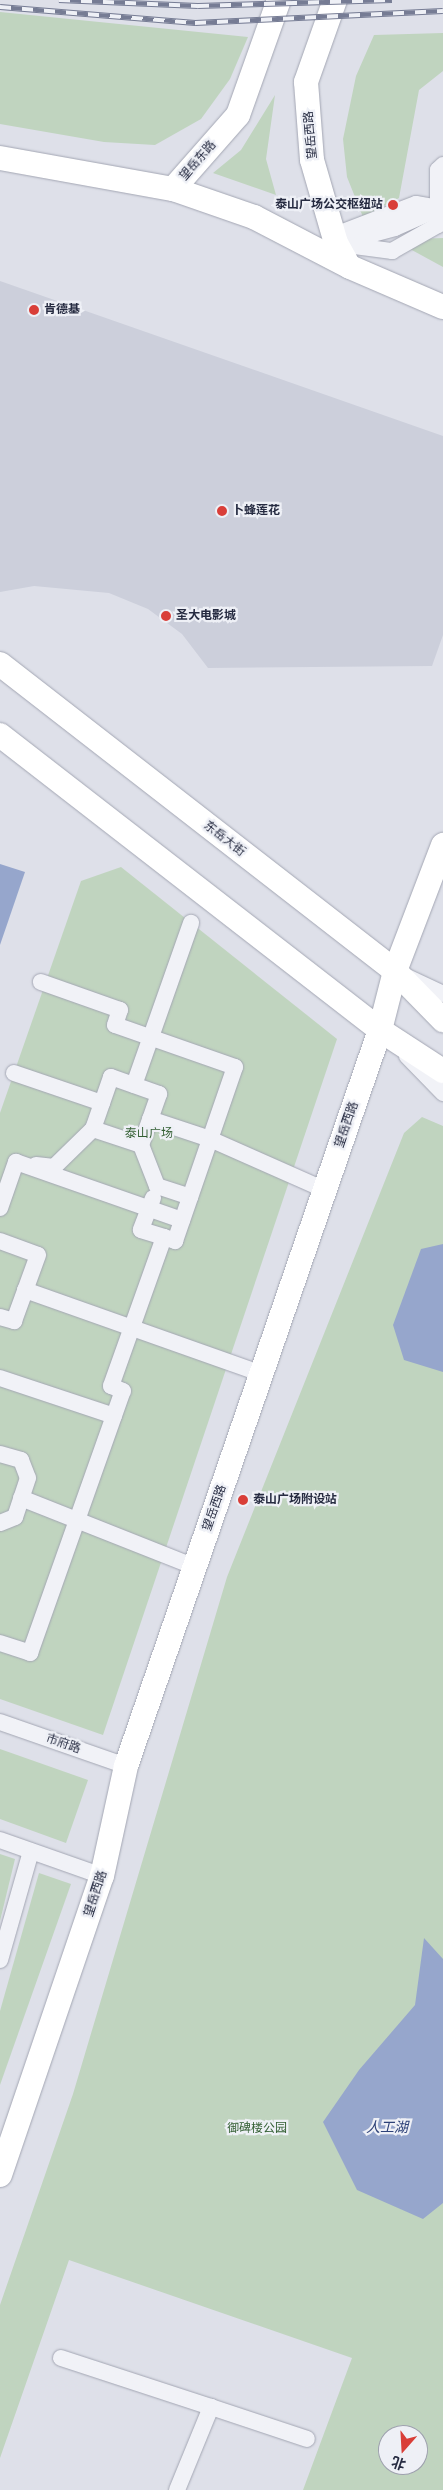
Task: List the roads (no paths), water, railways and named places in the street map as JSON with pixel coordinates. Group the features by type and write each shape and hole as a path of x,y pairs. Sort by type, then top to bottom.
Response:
{"street":[{"name":"望岳东路","path":"0,158 173,189 238,115 279,0"},
{"name":"望岳西路","path":"335,0 306,82 312,160 336,243 350,267"},
{"path":"307,241 336,243 395,228 441,209 438,170 443,165"},
{"path":"173,189 254,217 307,241 350,267 443,307"},
{"name":"东岳大街","path":"0,664 395,971 443,1020"},
{"path":"0,735 380,1030 443,1071"},
{"name":"望岳西路","path":"0,2175 102,1876 126,1766 380,1030 395,971 443,845"},
{"path":"134,1085 191,923"},
{"path":"395,971 443,994"},
{"path":"16,1162 54,1167 93,1128 111,1077 159,1094 141,1145 157,1186 141,1230 174,1241 235,1067 115,1025 120,1010 42,982"},
{"path":"380,1030 443,1093"},
{"path":"14,1073 102,1103"},
{"path":"150,1119 210,1140 325,1190"},
{"path":"93,1128 141,1145"},
{"path":"16,1162 182,1220"},
{"path":"0,1208 16,1162"},
{"path":"157,1186 190,1197"},
{"path":"0,1643 30,1654 123,1391 111,1386 164,1237"},
{"path":"0,1242 38,1255 14,1322 0,1316"},
{"path":"25,1290 262,1374"},
{"path":"0,1378 114,1416"},
{"path":"0,1454 21,1460 28,1478 15,1517 0,1523"},
{"path":"21,1498 195,1567"},
{"name":"市府路","path":"0,1722 126,1766"},
{"path":"0,1840 102,1876"},
{"path":"0,1960 31,1851"},
{"path":"61,2358 307,2440"},
{"path":"177,2490 212,2407"}],"water":[{"path":"0,864 25,872 0,945"},
{"path":"443,1244 443,1372 404,1360 393,1325 421,1249"},
{"name":"人工湖","path":"424,1938 443,1959 443,2203 423,2219 357,2190 323,2122 359,2070 415,2005"}],"railway":[{"path":"59,0 198,6 392,0"},
{"path":"0,7 195,23 443,11"}],"place":[{"name":"泰山广场公交枢纽站","path":"393,205"},
{"name":"肯德基","path":"34,310"},
{"name":"卜蜂莲花","path":"222,511"},
{"name":"圣大电影城","path":"166,616"},
{"name":"泰山广场附设站","path":"243,1500"}],"park label":[{"name":"泰山广场","path":"149,1134"},
{"name":"御碑楼公园","path":"257,2129"}]}
